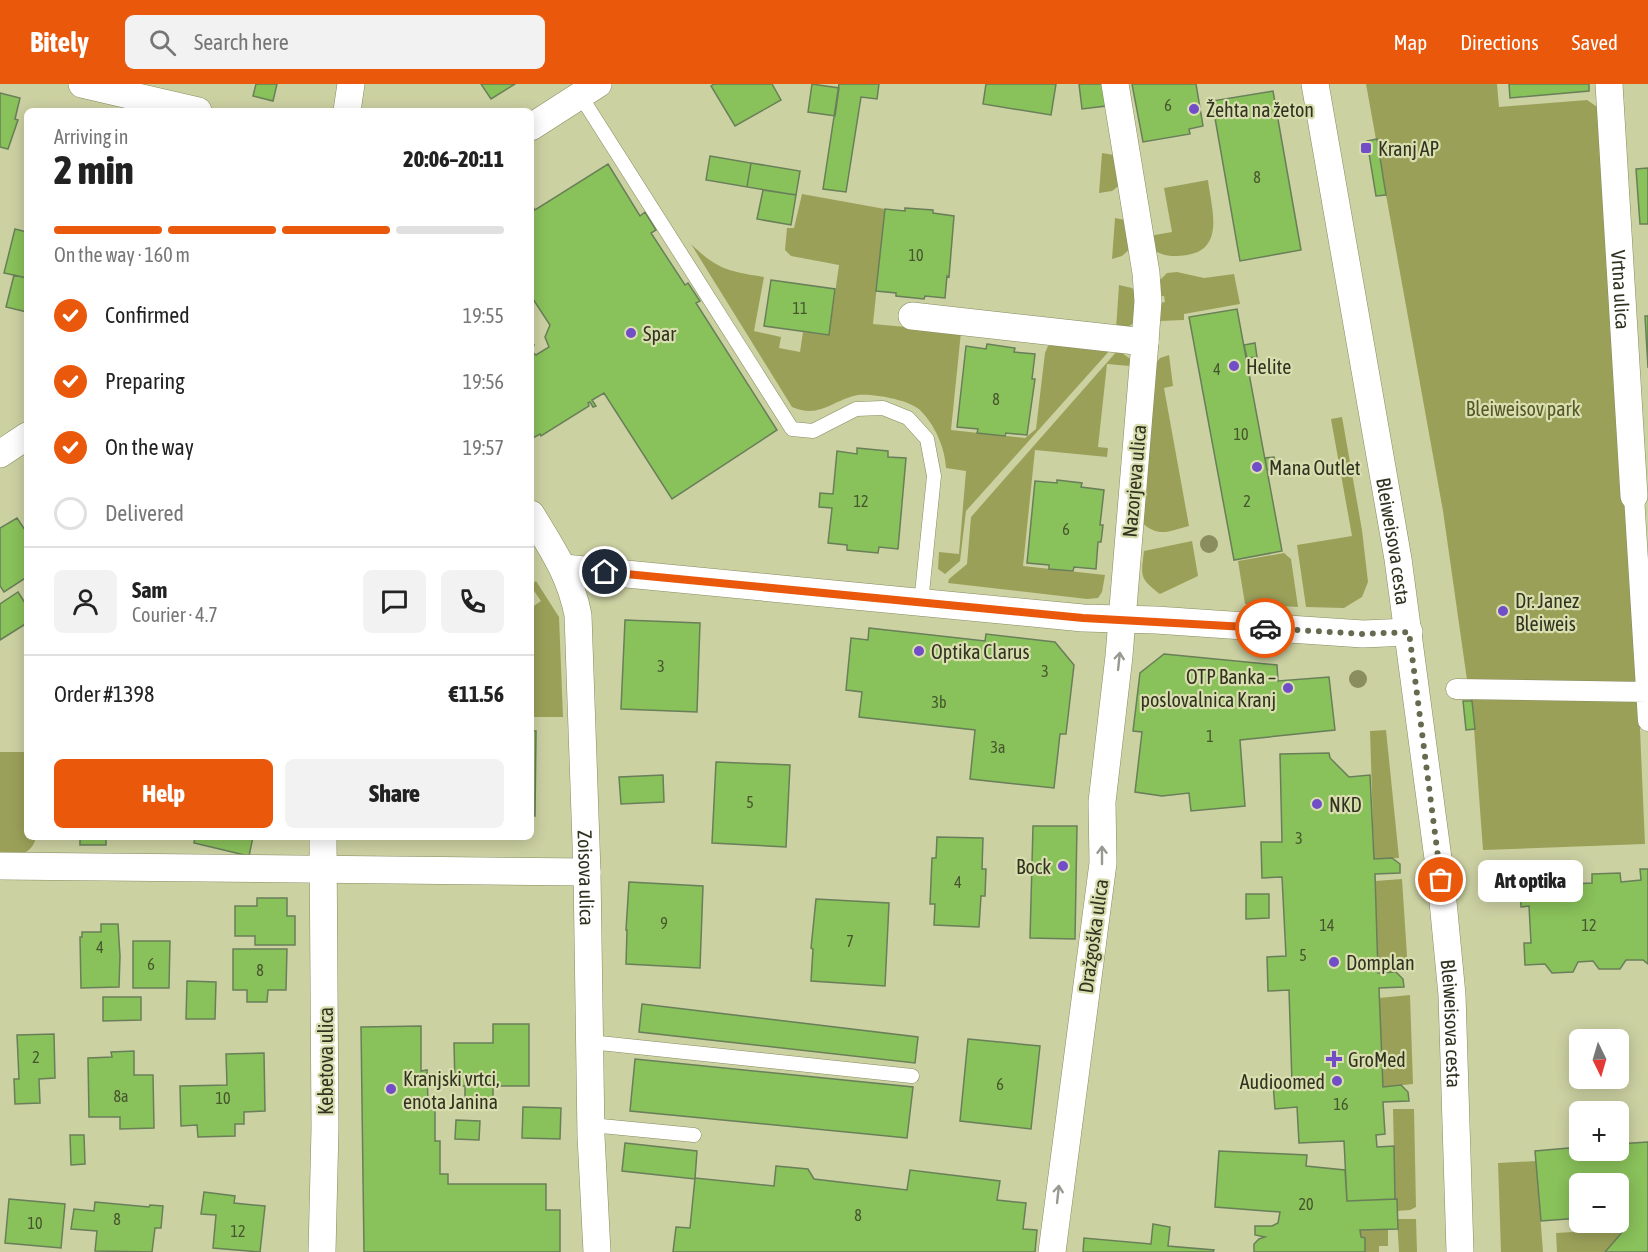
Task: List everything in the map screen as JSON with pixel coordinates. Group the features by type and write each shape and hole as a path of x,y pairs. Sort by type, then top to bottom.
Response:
{"street":[{"path":"82,84 185,108"},
{"path":"347,108 351,84"},
{"name":"Nazorjeva ulica","path":"1115,84 1146,273 1148,301 1122,619"},
{"name":"Bleiweisova cesta","path":"1315,84 1380,452 1409,632 1448,937 1456,1068 1460,1252"},
{"name":"Vrtna ulica","path":"1609,84 1634,496"},
{"path":"534,125 589,90"},
{"path":"912,316 1145,342"},
{"path":"0,454 24,438"},
{"path":"1634,496 1648,721"},
{"name":"Zoisova ulica","path":"534,519 564,568 573,592 579,626 587,873 591,1125 597,1252"},
{"path":"564,568 1083,618 1363,634 1409,632"},
{"name":"Dražgoška ulica","path":"1052,1252 1102,863 1102,802 1122,619"},
{"path":"1456,689 1647,692"},
{"name":"Kebetova ulica","path":"322,1252 325,1128 323,840"},
{"path":"0,866 587,873"}],"lane":[{"path":"589,90 792,429 813,431 856,409 883,408 908,418 927,439 934,476 921,603"},
{"path":"590,1042 912,1076"},
{"path":"591,1125 694,1135"}],"green space":[{"name":"Bleiweisov park","path":"1366,84 1497,84 1499,107 1587,100 1606,113 1645,844 1483,850 1472,701 1470,701 1443,511"},
{"path":"1102,153 1114,155 1121,184 1112,191 1099,193"},
{"path":"1208,180 1213,225 1212,236 1207,245 1199,251 1177,256 1165,255 1152,249 1149,236 1172,232 1164,188"},
{"path":"802,194 885,209 873,324 961,332 951,430 1025,438 1036,429 1045,353 1048,346 1054,344 1111,349 966,511 960,561 945,574 938,569 939,552 959,554 966,471 946,468 944,453 938,437 925,416 915,406 908,403 872,395 849,397 818,410 810,411 792,407 691,244 724,268 764,277 754,331 781,337 779,348 800,352 803,332 829,335 839,265 791,256 785,250 787,228 794,228"},
{"path":"1115,218 1125,220 1131,248 1122,256 1112,259"},
{"path":"1177,272 1204,278 1234,274 1240,304 1184,314 1184,320 1160,321 1159,303 1165,302 1164,296 1159,296 1159,281 1167,273"},
{"path":"1119,285 1132,288 1140,297 1139,319 1128,327 1116,329"},
{"path":"1118,350 1133,361 1130,366 1107,364 1098,447 1108,448 1107,457 1035,450 1023,566 1105,575 1102,592 1098,598 1087,599 948,583 949,579 967,564 971,517"},
{"path":"1169,355 1173,386 1164,388 1189,526 1159,532 1142,523 1155,365 1160,358"},
{"path":"1342,417 1362,530 1368,582 1362,597 1344,608 1306,607 1297,545 1352,536 1331,419"},
{"path":"1192,541 1198,576 1160,594 1148,584 1143,576 1144,551"},
{"path":"1284,553 1291,559 1298,607 1245,604 1238,561"},
{"path":"536,581 559,617 563,717 534,717 534,606 541,601 534,591"},
{"path":"1386,730 1399,858 1374,859 1370,731"},
{"path":"0,752 24,752 24,840 35,840 31,848 22,854 12,855 0,852"},
{"path":"1402,879 1408,971 1378,973 1375,881"},
{"path":"1410,995 1413,1084 1383,1087 1379,998"},
{"path":"1393,1109 1414,1109 1416,1207 1410,1210 1397,1211"},
{"path":"1536,1161 1543,1252 1501,1252 1498,1163"},
{"path":"1397,1219 1416,1219 1417,1252 1399,1252"},
{"path":"1388,1229 1388,1246 1379,1246 1379,1252 1365,1252 1365,1238 1361,1237 1360,1230"},
{"path":"1556,1233 1622,1233 1605,1252 1557,1252"}],"building":[{"path":"256,84 277,84 273,101 253,96"},
{"path":"481,84 515,84 491,99"},
{"path":"714,84 772,84 781,100 735,126 711,86"},
{"path":"812,84 839,88 835,116 808,112"},
{"path":"839,84 879,84 877,99 861,97 846,192 823,189"},
{"path":"986,84 1056,84 1051,115 983,104"},
{"path":"1079,84 1103,84 1106,106 1082,109"},
{"path":"1132,84 1196,84 1203,126 1189,129 1190,134 1143,142"},
{"path":"1509,84 1589,84 1589,91 1510,98"},
{"path":"1273,91 1301,250 1240,261 1212,101"},
{"path":"0,93 20,98 15,119 18,120 8,149 0,147"},
{"path":"1377,139 1386,195 1376,196 1367,141"},
{"path":"710,156 751,163 747,187 706,180"},
{"path":"751,163 800,171 796,195 747,187"},
{"name":"Spar","path":"608,164 640,216 645,212 656,230 651,233 685,285 688,283 700,301 696,303 777,430 672,499 604,393 592,400 596,406 593,407 590,402 588,403 589,406 541,436 540,434 534,437 534,353 536,355 549,347 545,337 550,325 534,301 534,208 535,210"},
{"path":"1648,168 1648,224 1640,224 1636,169"},
{"path":"763,190 796,195 791,225 757,219"},
{"path":"905,208 933,210 933,213 954,216 945,298 925,296 924,299 876,291 885,209 905,211"},
{"path":"15,229 24,231 24,277 4,273"},
{"path":"14,275 24,277 24,311 6,307"},
{"path":"771,280 835,289 829,335 764,326"},
{"path":"1237,309 1282,551 1234,560 1189,317"},
{"path":"1645,316 1648,316 1648,368"},
{"path":"1255,343 1257,357 1247,358 1244,345"},
{"path":"987,344 1015,348 1014,352 1035,354 1032,379 1035,379 1027,435 1006,433 1005,436 977,433 978,429 957,427 966,346 986,349"},
{"path":"857,448 888,451 888,457 906,458 898,549 879,547 878,553 847,550 847,545 828,543 832,508 819,507 820,493 833,494 837,451 857,454"},
{"path":"1274,457 1276,468 1267,470 1265,458"},
{"path":"1057,480 1082,483 1081,487 1104,490 1100,525 1103,525 1101,542 1098,542 1096,569 1074,567 1073,571 1049,569 1049,565 1027,563 1035,481 1057,483"},
{"path":"17,518 24,528 24,579 4,592 0,586 0,528"},
{"path":"18,592 24,601 24,625 0,640 0,604"},
{"path":"625,620 700,623 697,712 621,709"},
{"path":"869,628 985,641 986,634 1055,642 1074,665 1066,734 1060,734 1054,788 970,779 975,730 859,717 862,692 846,690 851,638 868,640"},
{"path":"1164,654 1277,665 1278,681 1329,677 1335,730 1240,740 1245,806 1191,811 1189,793 1162,796 1135,792 1142,732 1133,731 1140,673"},
{"path":"1463,701 1472,701 1475,729 1466,730"},
{"path":"534,731 536,731 535,816"},
{"path":"1329,753 1330,758 1349,777 1370,775 1374,859 1392,858 1400,864 1400,873 1375,874 1378,973 1396,972 1403,979 1404,987 1379,988 1383,1087 1401,1085 1408,1092 1409,1101 1383,1102 1385,1134 1376,1135 1377,1147 1394,1146 1395,1199 1347,1201 1344,1141 1299,1143 1297,1107 1275,1109 1273,1084 1292,1083 1289,990 1268,991 1267,957 1286,956 1282,877 1262,878 1261,842 1282,842 1280,754"},
{"path":"716,762 790,765 786,847 712,843"},
{"path":"663,775 664,802 621,804 619,777"},
{"path":"1033,826 1077,826 1075,939 1030,938"},
{"path":"937,837 983,838 982,869 986,869 985,896 981,896 979,927 934,925 935,904 930,904 932,858 936,858"},
{"path":"80,840 106,840 106,845 80,845"},
{"path":"194,840 252,840 249,856 194,843"},
{"path":"1640,869 1648,869 1648,964 1643,960 1626,960 1620,969 1599,969 1593,961 1578,962 1573,972 1552,973 1545,964 1525,965 1524,943 1531,943 1529,906 1521,907 1520,886 1542,885 1542,876 1569,875 1569,884 1592,883 1592,874 1620,873 1621,882 1641,880"},
{"path":"629,882 703,886 700,968 626,964"},
{"path":"1246,894 1269,894 1269,918 1246,919"},
{"path":"257,898 287,898 287,916 295,916 295,945 255,945 255,936 235,936 235,906 257,906"},
{"path":"816,899 889,903 885,986 811,981 813,949 811,948"},
{"path":"101,924 118,924 119,987 81,988 80,937 82,937 82,932 101,932"},
{"path":"133,941 170,941 169,988 133,988"},
{"path":"233,949 287,949 286,990 268,990 267,1002 247,1002 247,990 233,990"},
{"path":"187,981 216,982 215,1019 186,1019"},
{"path":"103,997 141,997 141,1020 103,1021"},
{"path":"642,1004 918,1037 915,1063 639,1032"},
{"path":"493,1024 529,1024 529,1086 493,1086 493,1098 465,1099 465,1086 455,1086 454,1043 493,1043"},
{"path":"421,1026 421,1071 427,1070 428,1103 435,1103 435,1141 440,1141 440,1174 448,1174 448,1184 546,1184 546,1210 560,1210 560,1252 364,1252 361,1027"},
{"path":"54,1034 55,1078 39,1079 40,1103 15,1104 14,1079 19,1079 17,1035"},
{"path":"968,1039 1040,1046 1031,1129 960,1121"},
{"path":"134,1051 134,1075 153,1075 154,1128 120,1129 120,1117 89,1117 88,1058 112,1057 111,1052"},
{"path":"264,1053 265,1111 244,1112 244,1124 235,1124 235,1136 198,1137 197,1125 181,1126 180,1086 227,1085 226,1054"},
{"path":"635,1059 913,1087 907,1138 630,1111"},
{"path":"523,1107 561,1108 560,1139 522,1138"},
{"path":"456,1120 480,1121 479,1140 455,1139"},
{"path":"70,1135 84,1135 85,1164 71,1165"},
{"path":"1648,1142 1648,1252 1605,1252 1622,1233 1629,1233 1629,1173 1569,1173 1569,1219 1541,1221 1535,1151 1569,1148 1569,1161 1629,1161 1629,1143"},
{"path":"625,1143 697,1151 695,1179 622,1171"},
{"path":"1219,1151 1307,1155 1306,1166 1345,1170 1347,1201 1397,1199 1398,1229 1360,1230 1361,1237 1365,1238 1365,1252 1254,1252 1254,1244 1265,1237 1255,1235 1255,1226 1272,1226 1278,1223 1280,1212 1215,1207"},
{"path":"776,1166 808,1169 814,1179 907,1190 910,1170 1000,1181 997,1200 1026,1203 1023,1229 1037,1230 1035,1252 673,1252 676,1227 690,1228 695,1178 774,1186"},
{"path":"204,1192 235,1196 234,1203 265,1206 260,1252 213,1248 216,1215 201,1214"},
{"path":"9,1199 65,1204 61,1248 5,1243"},
{"path":"95,1202 149,1207 150,1205 163,1206 161,1228 155,1228 152,1252 95,1251 97,1231 71,1229 74,1209 94,1211"},
{"path":"1153,1224 1170,1227 1168,1246 1214,1250 1213,1252 1083,1252 1084,1238 1151,1244"}],"way so far":[{"path":"1265,628 1363,634 1409,632 1441,880"}],"place":[{"name":"Žehta na žeton","path":"1194,109"},
{"name":"Kranj AP","path":"1366,148"},
{"name":"Spar","path":"631,333"},
{"name":"Helite","path":"1234,366"},
{"name":"Mana Outlet","path":"1257,467"},
{"name":"Dr. Janez Bleiweis","path":"1503,611"},
{"name":"Optika Clarus","path":"919,651"},
{"name":"OTP Banka – poslovalnica Kranj","path":"1288,688"},
{"name":"NKD","path":"1317,804"},
{"name":"Bock","path":"1063,866"},
{"name":"Art optika","path":"1441,880"},
{"name":"Domplan","path":"1334,962"},
{"name":"GroMed","path":"1334,1059"},
{"name":"Audioomed","path":"1337,1081"},
{"name":"Kranjski vrtci, enota Janina","path":"391,1089"}],"route":[{"path":"605,572 1083,618 1156,620 1265,628"}]}
